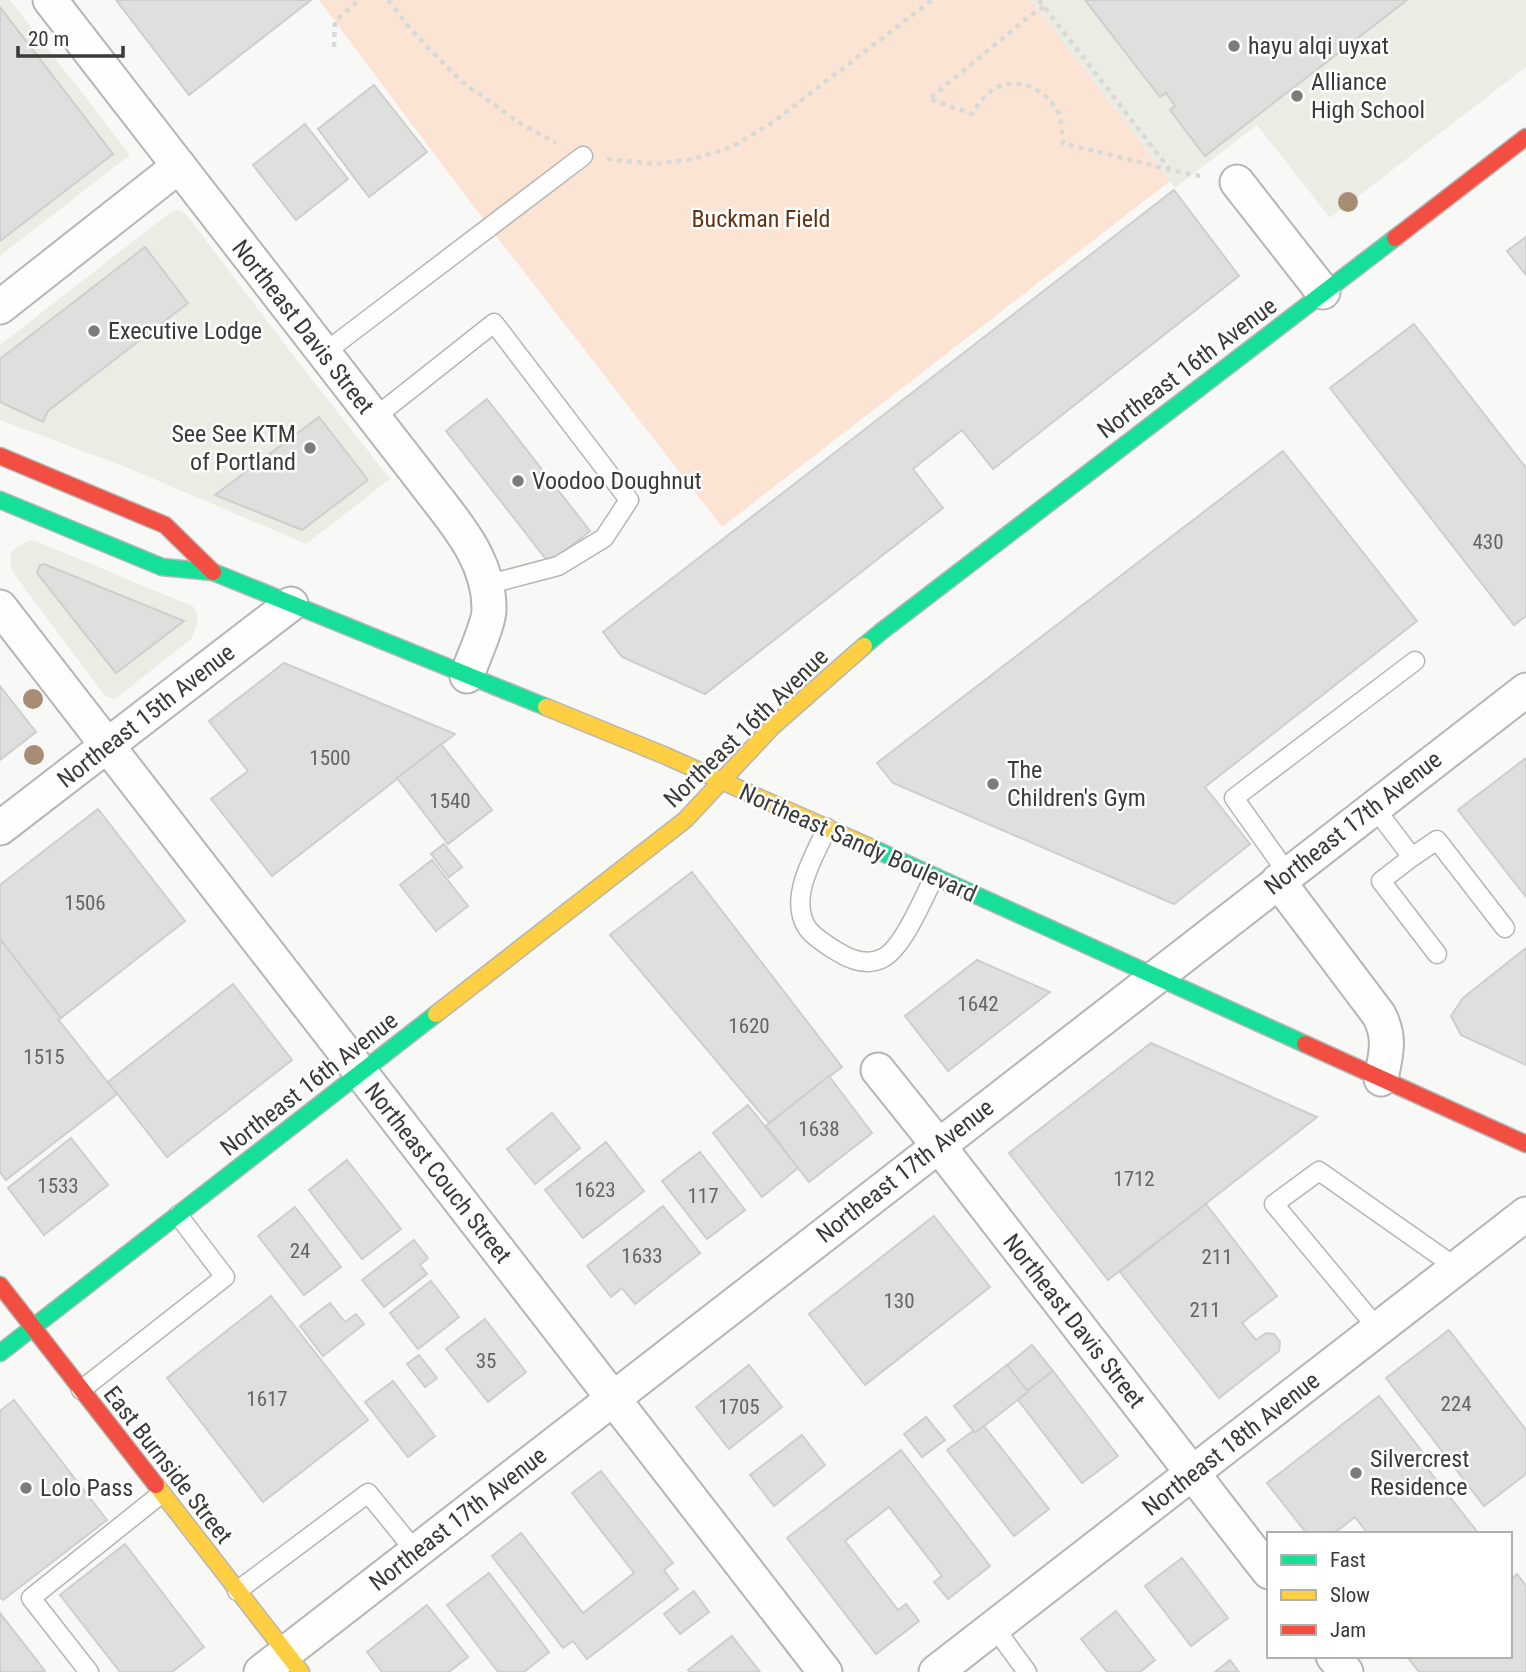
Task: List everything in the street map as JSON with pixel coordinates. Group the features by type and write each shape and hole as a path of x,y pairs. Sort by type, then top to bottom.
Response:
{"main road":[{"name":"Northeast 16th Avenue","path":"0,1353 685,820 773,726 882,631 1526,136"},
{"name":"Northeast Sandy Boulevard","path":"0,456 166,525 213,572"},
{"name":"Northeast Sandy Boulevard","path":"0,500 162,567 213,572 666,756 1526,1144"},
{"name":"East Burnside Street","path":"0,1285 237,1591 282,1666"}],"street":[{"name":"Northeast Davis Street","path":"50,0 466,538 476,555 486,585 489,611 467,676"},
{"path":"0,307 179,166"},
{"path":"1237,182 1323,292"},
{"name":"Northeast 15th Avenue","path":"0,828 291,604"},
{"name":"Northeast Couch Street","path":"0,607 825,1672"},
{"name":"Northeast 17th Avenue","path":"282,1666 416,1552 1526,690"},
{"path":"1283,878 1379,1015 1386,1029 1387,1047 1381,1079"},
{"name":"Northeast Davis Street","path":"878,1070 1267,1569"},
{"name":"Northeast 18th Avenue","path":"936,1672 1524,1219"},
{"path":"1335,1658 1346,1672"}],"lane":[{"path":"324,353 583,156"},
{"path":"374,418 494,323 629,500 604,538 558,566 486,585"},
{"path":"1283,878 1234,798 1415,662"},
{"path":"1374,807 1412,858"},
{"path":"827,828 800,894 801,915 809,931 843,955 861,962 883,959 896,947 908,929 934,877"},
{"path":"1437,954 1381,881 1437,840 1504,928"},
{"path":"1378,1329 1274,1204 1319,1171 1457,1268"},
{"path":"81,1390 225,1277 178,1215"},
{"path":"89,1672 31,1598 161,1493"},
{"path":"237,1591 368,1493 416,1552"},
{"path":"994,1627 1027,1672"}],"path":[{"path":"334,47 335,20 359,0"},
{"path":"388,0 413,32 462,82 523,125 578,155 656,164 692,159 732,147 773,122 932,0"},
{"path":"1039,0 1171,170 1063,143 1057,110 1031,86 1015,83 997,87 986,94 972,114 929,99 1044,7"}],"shaded area":[{"path":"0,0 10,0 130,155 0,256"},
{"name":"Alliance High School","path":"1031,0 1526,0 1526,67 1330,218 1257,125 1175,188"},
{"path":"178,210 186,214 390,479 306,544 128,468 0,420 0,345 172,211"},
{"path":"29,540 194,607 198,619 192,638 115,699 105,696 12,571 10,557 13,550"}],"green space":[{"name":"Buckman Field","path":"319,0 1031,0 1170,181 722,527 473,206"}],"building":[{"path":"116,0 311,0 189,95"},
{"name":"hayu alqi uyxat","path":"1085,0 1407,0 1205,156 1170,110 1175,106 1166,93 1160,97"},
{"path":"0,7 113,154 0,241"},
{"path":"374,85 427,152 369,197 318,129"},
{"path":"305,124 348,179 296,220 253,165"},
{"path":"1174,190 1239,276 993,469 962,430 913,469 943,508 705,694 622,657 603,632"},
{"path":"1526,237 1526,275 1507,251"},
{"name":"Executive Lodge","path":"145,247 188,303 48,411 43,422 0,402 0,359"},
{"path":"1414,324 1526,468 1526,616 1514,625 1330,388"},
{"name":"Voodoo Doughnut","path":"487,399 590,531 549,563 446,431"},
{"name":"See See KTM of Portland","path":"319,417 368,480 302,530 215,495"},
{"path":"1283,451 1417,621 1205,787 1250,844 1174,904 893,783 877,763"},
{"path":"44,564 184,621 116,673 37,573 40,565"},
{"path":"284,663 455,734 272,876 211,799 248,771 209,721"},
{"path":"0,686 36,732 0,760"},
{"path":"441,744 492,810 448,844 397,778"},
{"path":"1526,758 1526,897 1458,810"},
{"path":"98,809 185,921 61,1018 0,939 0,885"},
{"path":"444,844 462,867 449,877 431,854"},
{"path":"432,860 468,906 436,931 400,885"},
{"path":"692,872 842,1067 769,1123 610,935"},
{"path":"0,939 117,1094 6,1180 0,1172"},
{"path":"1526,948 1526,1065 1461,1035 1451,1016 1463,998"},
{"path":"977,960 1050,992 948,1071 905,1016"},
{"path":"233,984 292,1060 167,1157 108,1082"},
{"path":"1151,1043 1317,1117 1108,1280 1009,1153"},
{"path":"829,1076 872,1133 809,1182 766,1126"},
{"path":"748,1105 798,1168 762,1197 713,1133"},
{"path":"552,1113 580,1148 535,1184 507,1149"},
{"path":"71,1138 108,1185 44,1235 8,1188"},
{"path":"606,1142 644,1191 583,1238 545,1190"},
{"path":"700,1152 745,1210 707,1239 662,1181"},
{"path":"347,1160 401,1229 362,1259 309,1190"},
{"path":"1206,1204 1277,1296 1242,1323 1256,1340 1266,1333 1274,1334 1280,1342 1279,1351 1219,1398 1120,1272"},
{"path":"663,1206 700,1253 635,1304 622,1288 611,1297 587,1266"},
{"path":"295,1207 341,1267 304,1295 258,1236"},
{"path":"934,1216 990,1287 865,1385 809,1314"},
{"path":"414,1240 428,1258 420,1265 427,1274 384,1307 362,1280"},
{"path":"431,1281 459,1317 418,1349 390,1313"},
{"path":"271,1296 368,1420 263,1502 167,1378"},
{"path":"330,1303 345,1322 356,1314 364,1324 323,1356 300,1326"},
{"path":"485,1319 526,1372 488,1402 446,1349"},
{"path":"1449,1330 1526,1430 1526,1474 1484,1506 1386,1378"},
{"path":"1032,1345 1053,1371 1027,1391 1007,1365"},
{"path":"419,1355 437,1378 425,1387 407,1364"},
{"path":"749,1365 782,1407 729,1449 696,1407"},
{"path":"1007,1365 1028,1392 975,1433 954,1406"},
{"path":"1053,1371 1118,1456 1082,1483 1018,1400"},
{"path":"393,1381 435,1436 408,1457 365,1402"},
{"name":"Silvercrest Residence","path":"1379,1396 1428,1459 1423,1463 1477,1532 1366,1532 1355,1517 1336,1532 1305,1532 1267,1483"},
{"path":"14,1400 107,1520 3,1600 0,1597 0,1411"},
{"path":"926,1417 945,1440 922,1457 904,1434"},
{"path":"984,1426 1049,1509 1014,1536 947,1450"},
{"path":"802,1435 825,1465 774,1506 750,1475"},
{"path":"901,1450 990,1566 948,1599 934,1582 942,1576 889,1507 845,1541 898,1610 906,1604 919,1621 876,1654 787,1538"},
{"path":"601,1471 673,1563 664,1570 678,1589 587,1659 573,1641 563,1648 492,1556 521,1533 583,1613 634,1573 572,1493"},
{"path":"125,1544 204,1647 172,1672 120,1672 60,1595"},
{"path":"1182,1558 1228,1618 1191,1646 1145,1586"},
{"path":"489,1573 549,1652 524,1672 498,1672 447,1605"},
{"path":"1517,1574 1526,1586 1526,1672 1419,1672 1409,1659 1512,1658 1512,1577"},
{"path":"694,1591 709,1612 680,1634 664,1614"},
{"path":"427,1605 468,1657 449,1672 382,1672 367,1652"},
{"path":"1116,1611 1155,1660 1140,1672 1107,1672 1081,1639"},
{"path":"0,1613 45,1671 44,1672 0,1672"},
{"path":"732,1636 760,1672 688,1670"},
{"path":"1230,1660 1239,1672 1215,1672"}],"traffic: fast":[{"path":"864,646 1395,238"},
{"path":"0,500 162,567 213,572 546,707"},
{"path":"872,848 1305,1044"},
{"path":"0,1353 436,1014"}],"traffic: slow":[{"path":"436,1014 685,820 773,726 864,646"},
{"path":"546,707 666,756 872,848"},
{"path":"156,1485 301,1672"}],"traffic: jam":[{"path":"1395,238 1526,137"},
{"path":"0,456 165,525 213,572"},
{"path":"1305,1044 1526,1144"},
{"path":"0,1285 156,1485"}],"place":[{"name":"hayu alqi uyxat","path":"1234,46"},
{"name":"Alliance High School","path":"1297,96"},
{"name":"Executive Lodge","path":"94,331"},
{"name":"See See KTM of Portland","path":"310,448"},
{"name":"Voodoo Doughnut","path":"518,481"},
{"name":"The Children's Gym","path":"993,784"},
{"name":"Silvercrest Residence","path":"1356,1473"},
{"name":"Lolo Pass","path":"26,1488"}]}
